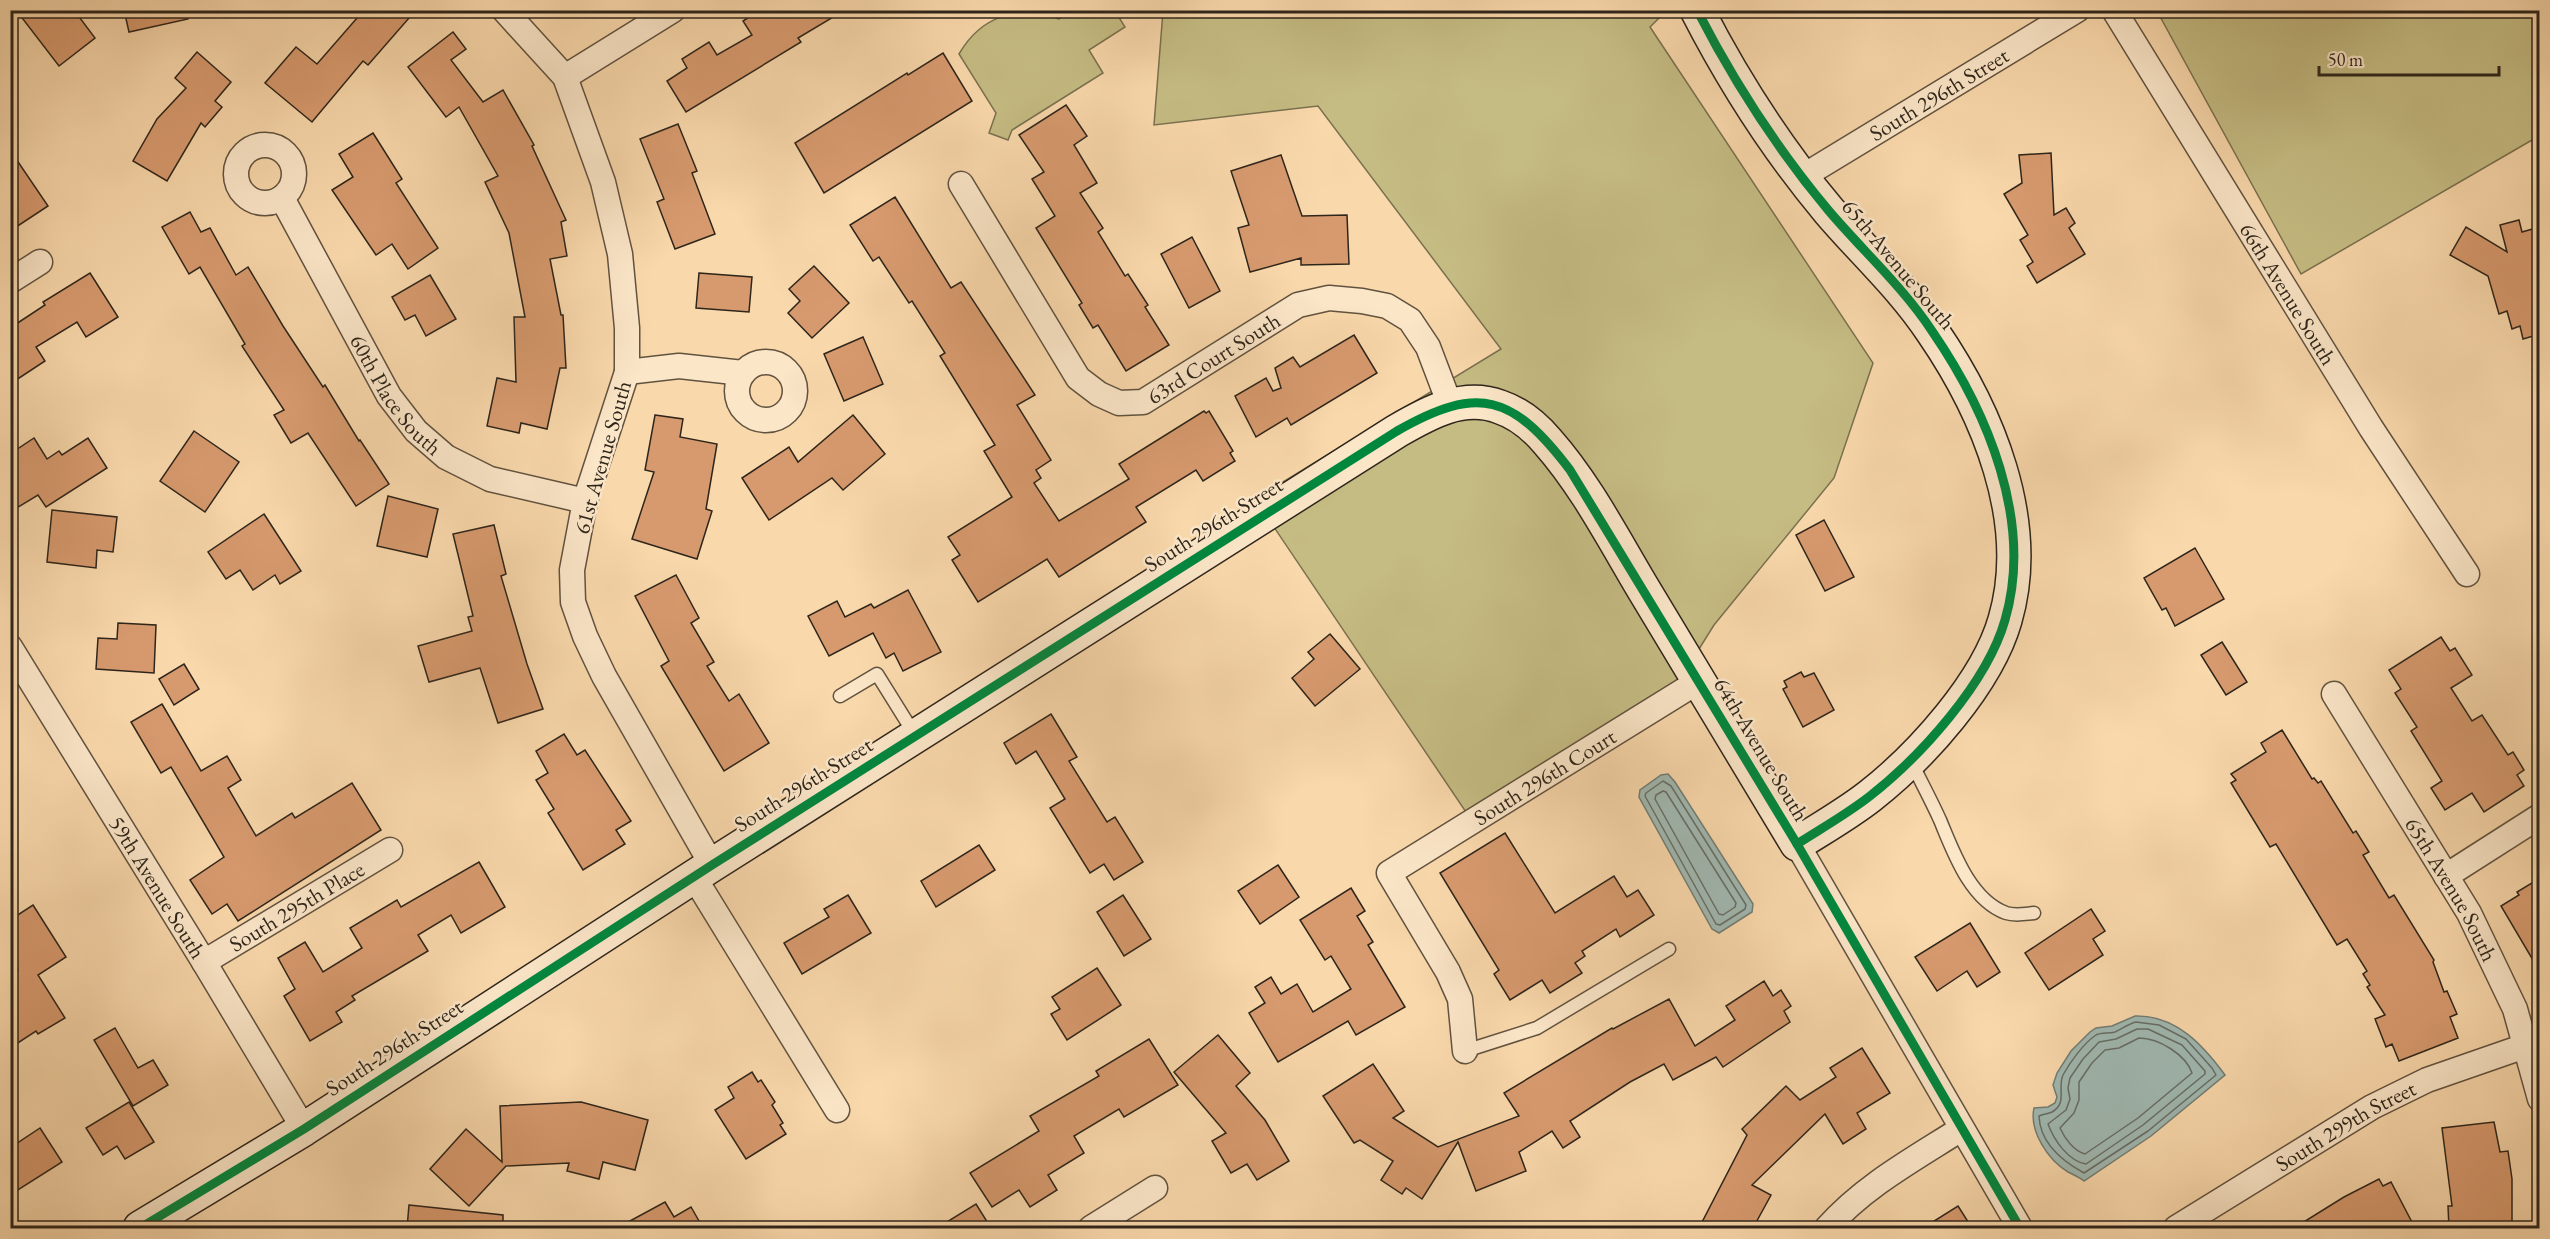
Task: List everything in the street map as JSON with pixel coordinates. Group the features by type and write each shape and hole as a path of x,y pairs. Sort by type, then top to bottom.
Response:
{"street":[{"name":"61st Avenue South","path":"504,10 566,77 603,182 620,254 627,328 627,372 585,501 572,570 573,602 585,636 604,676 703,871 837,1110"},
{"path":"566,77 673,10"},
{"name":"65th Avenue South","path":"1697,10 1764,127 1802,177 1899,288 1931,329 1973,401 1997,460 2012,536 2010,594 2001,634 1980,674 1961,700 1910,759 1869,797 1797,844"},
{"name":"South 296th Street","path":"1802,177 2077,10"},
{"name":"66th Avenue South","path":"2114,10 2371,428 2467,574"},
{"name":"63rd Court South","path":"961,184 1078,378 1099,394 1119,403 1143,402 1298,305 1329,298 1387,306 1410,320 1428,346 1450,405"},
{"name":"60th Place South","path":"282,198 389,396 416,430 446,457 490,478 585,501"},
{"path":"10,280 40,262"},
{"path":"627,372 679,366 743,373"},
{"name":"South 296th Street","path":"140,1228 304,1129 703,871 1397,431 1450,405 1472,403 1498,406"},
{"name":"64th Avenue South","path":"1498,406 1515,414 1533,427 1570,470 1797,844 2020,1228"},
{"name":"59th Avenue South","path":"10,647 304,1129"},
{"name":"South 296th Court","path":"1465,1051 1460,999 1448,972 1389,873 1699,681"},
{"name":"65th Avenue South","path":"2334,694 2469,913 2515,1009 2540,1099"},
{"path":"2446,876 2540,816"},
{"name":"South 295th Place","path":"204,962 390,850"},
{"name":"South 299th Street","path":"2176,1228 2372,1107 2427,1080 2525,1046"},
{"path":"1827,1228 1853,1201 1871,1187 1961,1129"},
{"path":"1091,1228 1155,1188"}],"lane":[{"path":"840,696 877,674 915,736"},
{"path":"1910,759 1960,869 1992,905 2005,913 2015,915 2034,913"},
{"path":"1465,1051 1537,1028 1669,949"}],"shaded area":[{"path":"1073,11 1115,11 1125,27 1089,50 1103,73 1012,130 1008,140 989,133 996,113 959,54 978,30 1002,17 1015,13 1029,13 1059,19"},
{"path":"1163,11 1666,11 1650,27 1873,363 1834,478 1714,625 1689,665 1699,681 1472,821 1255,499 1501,349 1318,106 1154,125"},
{"path":"2157,11 2539,11 2539,136 2301,274"}],"water":[{"path":"1668,774 1753,904 1752,912 1719,933 1712,929 1639,797 1640,790 1661,775"},
{"path":"2135,1016 2150,1017 2176,1026 2198,1043 2225,1075 2151,1136 2084,1181 2061,1167 2047,1153 2034,1126 2034,1108 2048,1107 2055,1103 2057,1097 2053,1085 2057,1073 2071,1051 2090,1032"}],"building":[{"path":"16,10 74,10 95,38 59,66"},
{"path":"124,10 187,10 188,19 129,32"},
{"path":"364,10 416,10 368,65 363,61 312,122 265,83 296,47 317,64"},
{"path":"760,10 845,10 798,38 801,42 686,112 667,81 687,68 682,59 709,42 717,55 752,35 743,21"},
{"path":"453,32 466,49 451,60 483,102 503,90 534,145 532,146 566,220 561,222 567,256 550,259 561,315 563,315 566,368 560,368 547,429 521,423 519,433 487,426 497,378 516,382 514,317 525,317 509,233 485,182 498,176 459,107 446,117 408,67"},
{"path":"197,52 231,82 215,101 222,107 205,127 201,123 167,181 133,161 157,119 186,88 175,78"},
{"path":"943,53 972,101 824,193 795,143"},
{"path":"1066,105 1087,136 1074,145 1097,183 1080,193 1103,228 1098,232 1125,276 1128,274 1148,305 1145,307 1169,345 1126,371 1098,325 1093,328 1079,305 1082,303 1036,228 1055,216 1032,179 1044,172 1019,135"},
{"path":"678,124 697,171 692,173 715,234 675,249 657,202 664,199 640,139"},
{"path":"373,133 402,179 396,183 438,248 408,269 392,244 376,255 332,190 353,177 339,154"},
{"path":"10,150 48,206 10,231"},
{"path":"2051,153 2054,215 2066,208 2075,223 2069,228 2085,254 2037,283 2027,266 2033,262 2020,240 2028,235 2004,194 2022,183 2019,155"},
{"path":"1281,155 1302,216 1347,215 1349,264 1301,265 1301,258 1250,272 1238,228 1249,225 1231,171"},
{"path":"895,197 951,288 961,282 1035,395 1017,405 1051,460 1036,470 1041,478 1034,483 1059,521 1129,479 1119,464 1204,411 1206,413 1209,411 1233,451 1230,453 1235,461 1203,481 1196,470 1136,507 1146,522 1059,577 1047,559 978,602 952,560 960,555 948,537 1012,497 984,451 995,445 940,356 945,353 912,301 909,303 879,257 873,261 850,225"},
{"path":"190,212 201,232 210,228 236,275 248,267 283,326 323,387 325,385 359,441 389,484 356,506 308,433 291,443 274,415 284,410 242,346 245,344 200,267 189,274 162,227"},
{"path":"2519,220 2522,232 2536,228 2540,240 2540,334 2523,339 2520,326 2512,329 2507,311 2499,314 2488,276 2450,255 2466,227 2507,252 2500,225"},
{"path":"1192,237 1220,291 1189,308 1161,254"},
{"path":"814,266 849,303 812,338 788,313 800,301 789,289"},
{"path":"90,273 118,317 86,337 77,322 36,347 45,361 10,384 10,328 45,305 43,302"},
{"path":"699,273 752,277 749,312 696,308"},
{"path":"430,275 456,319 426,336 415,315 405,320 392,297"},
{"path":"1354,335 1377,373 1291,425 1287,418 1256,437 1235,396 1266,378 1273,391 1281,388 1275,368 1293,357 1300,367"},
{"path":"863,337 883,384 844,401 824,354"},
{"path":"655,415 683,419 680,437 717,444 706,509 712,511 697,559 632,539 654,472 645,470"},
{"path":"853,415 885,454 843,490 832,478 769,520 742,478 789,447 798,462"},
{"path":"194,431 239,462 205,512 160,481"},
{"path":"34,438 47,459 59,451 62,455 88,438 107,468 46,507 38,495 10,512 10,454"},
{"path":"388,496 438,509 427,557 377,546"},
{"path":"52,510 117,517 113,552 97,550 96,568 47,562"},
{"path":"264,514 301,571 280,584 275,575 253,590 240,570 226,579 208,552"},
{"path":"1824,520 1854,577 1825,591 1796,535"},
{"path":"494,525 506,574 501,576 543,709 498,723 480,668 429,682 418,646 472,631 468,617 473,616 453,534"},
{"path":"2195,548 2224,599 2175,626 2166,608 2162,610 2144,578"},
{"path":"676,575 699,618 691,623 714,662 707,666 729,701 739,694 769,743 724,771 661,666 669,661 635,596"},
{"path":"908,590 941,652 903,671 894,653 886,658 873,633 829,656 808,616 837,601 845,617 871,604 874,608"},
{"path":"118,623 156,625 154,673 96,669 98,638 117,639"},
{"path":"1330,634 1360,669 1315,706 1292,678 1314,659 1308,652"},
{"path":"2441,637 2450,651 2455,648 2472,675 2451,688 2472,721 2482,715 2508,755 2513,752 2524,770 2517,775 2524,786 2484,812 2472,793 2445,810 2431,788 2442,781 2411,731 2417,727 2395,693 2401,689 2389,670"},
{"path":"2222,642 2247,682 2226,695 2201,655"},
{"path":"184,664 199,689 174,705 159,679"},
{"path":"1801,672 1804,677 1814,673 1834,710 1803,727 1783,689 1787,687 1784,681"},
{"path":"162,704 201,771 227,756 241,780 228,788 256,836 292,813 295,818 352,783 381,830 238,921 227,904 212,914 190,880 224,857 171,767 161,773 131,722"},
{"path":"1051,714 1077,757 1069,761 1107,822 1115,817 1143,862 1114,880 1104,864 1090,873 1050,808 1065,799 1036,751 1016,764 1004,743"},
{"path":"2282,730 2312,779 2314,778 2318,783 2321,781 2353,833 2356,831 2369,852 2363,855 2389,898 2394,895 2434,960 2444,992 2447,991 2457,1014 2450,1017 2458,1038 2399,1061 2392,1044 2386,1047 2375,1019 2385,1015 2367,987 2370,985 2363,974 2367,971 2347,939 2337,945 2276,844 2270,847 2231,783 2236,780 2231,774 2266,752 2261,743"},
{"path":"564,734 577,755 585,750 631,821 616,830 625,844 583,870 548,813 554,809 536,780 548,773 536,751"},
{"path":"1505,833 1555,913 1614,876 1627,897 1638,890 1654,915 1620,937 1616,929 1582,951 1585,956 1575,963 1582,973 1550,993 1542,980 1510,1000 1494,974 1499,970 1440,873"},
{"path":"979,845 995,870 936,907 921,881"},
{"path":"479,862 505,907 461,933 451,915 418,935 428,951 352,996 355,1000 336,1012 342,1022 310,1041 284,996 295,989 278,958 305,942 323,972 362,948 350,928 397,900 401,907"},
{"path":"1278,865 1299,897 1260,924 1238,891"},
{"path":"2540,878 2540,972 2501,906 2519,895 2517,892"},
{"path":"1351,888 1365,911 1357,916 1373,942 1368,945 1405,1007 1356,1035 1348,1021 1278,1062 1249,1013 1265,1003 1255,987 1271,977 1281,994 1297,984 1313,1012 1351,989 1331,956 1325,960 1300,920"},
{"path":"848,895 871,933 802,974 784,943 829,917 824,909"},
{"path":"1123,895 1151,939 1124,956 1097,912"},
{"path":"33,905 66,957 38,975 65,1018 38,1034 36,1031 10,1048 10,975 18,970 10,959 10,920"},
{"path":"2091,909 2105,931 2093,939 2103,955 2049,990 2025,953"},
{"path":"1970,923 2000,972 1977,987 1967,971 1937,991 1915,957"},
{"path":"1097,968 1121,1005 1067,1040 1051,1014 1060,1009 1052,997"},
{"path":"1764,981 1773,996 1781,990 1791,1006 1784,1011 1790,1022 1723,1067 1716,1057 1673,1080 1664,1064 1630,1082 1570,1121 1580,1137 1563,1148 1552,1131 1519,1152 1526,1171 1476,1191 1458,1142 1422,1199 1406,1188 1402,1194 1381,1180 1393,1161 1360,1140 1354,1143 1323,1096 1373,1064 1404,1111 1393,1118 1438,1147 1519,1116 1504,1093 1612,1028 1669,999 1695,1046 1735,1020 1726,1006"},
{"path":"115,1028 138,1068 153,1060 168,1085 133,1106 94,1040"},
{"path":"1218,1035 1250,1073 1236,1086 1265,1120 1289,1161 1257,1180 1247,1164 1231,1173 1212,1141 1226,1133 1174,1072"},
{"path":"1149,1039 1178,1085 1124,1117 1119,1109 1074,1136 1084,1153 1048,1175 1057,1190 1030,1207 1019,1190 992,1207 970,1173 1039,1131 1030,1116 1099,1076 1096,1071"},
{"path":"1862,1048 1890,1093 1857,1113 1866,1129 1843,1144 1825,1114 1752,1185 1771,1195 1753,1228 1699,1228 1747,1135 1742,1129 1786,1086 1800,1100 1836,1077 1830,1068"},
{"path":"752,1072 758,1082 761,1080 775,1102 772,1105 783,1123 780,1125 786,1134 746,1159 715,1110 734,1098 728,1087"},
{"path":"129,1102 154,1142 125,1159 117,1146 103,1155 86,1128"},
{"path":"581,1102 648,1120 635,1170 603,1162 599,1179 567,1171 569,1163 506,1166 469,1206 430,1169 466,1129 502,1162 500,1106"},
{"path":"2494,1122 2500,1152 2508,1151 2512,1179 2512,1228 2449,1228 2448,1206 2452,1206 2442,1128"},
{"path":"40,1128 62,1162 10,1195 10,1148"},
{"path":"2379,1179 2383,1186 2391,1182 2415,1228 2294,1228 2344,1197"},
{"path":"665,1202 674,1217 691,1207 703,1228 617,1228"},
{"path":"976,1204 991,1228 937,1228"},
{"path":"409,1205 503,1215 503,1228 407,1228"},
{"path":"1958,1206 1972,1228 1923,1228"}],"cycle path":[{"path":"1697,10 1741,89 1792,164 1829,211 1921,315 1952,362 1987,431 2000,468 2009,506 2014,544 2012,582 2005,620 1996,644 1968,693 1950,717 1890,780 1861,803 1797,844"},
{"path":"140,1228 304,1129 712,865 1397,431 1426,416 1451,407 1473,403 1493,405 1512,412 1550,445 1570,470 1797,844 2020,1228"}]}
